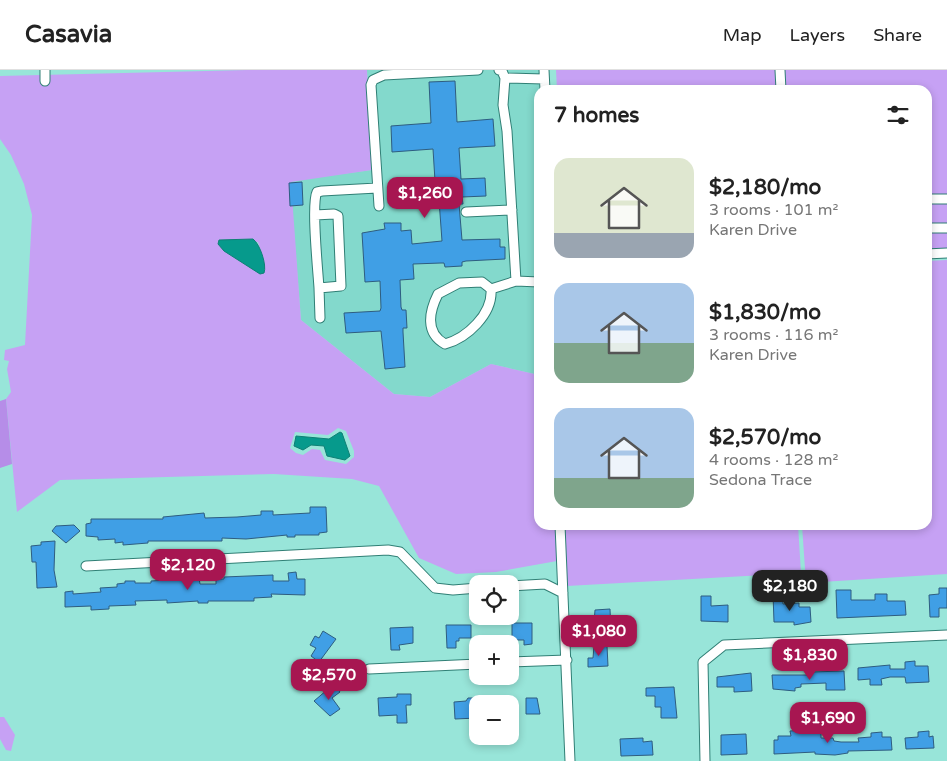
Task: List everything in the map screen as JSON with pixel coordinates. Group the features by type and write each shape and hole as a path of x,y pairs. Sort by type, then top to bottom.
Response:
{"street":[{"path":"45,70 45,82"},
{"path":"379,206 373,80 384,75 478,70"},
{"path":"499,70 502,71 505,78 503,105 508,130 516,281"},
{"path":"780,70 781,85"},
{"path":"505,78 544,74"},
{"path":"320,318 316,215 317,192 377,188"},
{"path":"932,199 947,199"},
{"path":"466,212 512,210"},
{"path":"316,215 334,214 338,216 342,282 341,286 336,288 319,288"},
{"path":"932,228 947,228"},
{"path":"932,254 947,253"},
{"path":"491,289 516,281 534,282"},
{"path":"482,282 491,289 492,295 486,310 471,331 458,341 445,344 436,339 431,331 430,317 438,294 459,283 482,282"},
{"path":"560,530 570,761"},
{"path":"86,566 388,550 400,552 435,588 453,590 469,589"},
{"path":"519,585 545,584 563,593"},
{"path":"704,761 703,662 724,644 947,635"},
{"path":"519,662 567,660"},
{"path":"369,669 469,664"}],"shaded area":[{"path":"247,70 367,70 372,170 291,182 301,320 394,394 430,397 491,364 534,374 534,530 556,530 557,561 496,572 456,574 419,558 379,486 352,479 274,474 60,480 17,512 6,399 11,392 7,369 9,361 4,360 5,350 25,345 32,215 24,184 11,155 0,139 0,76","holes":["219,240 258,242 264,262","338,428 346,431 354,451 354,457 346,464 325,460 320,450 312,449 303,455 296,453 290,448 295,432 328,435"]},
{"path":"367,70 539,70 539,85 534,85 534,374 491,364 430,397 394,394 301,320 290,181 372,170"},
{"path":"556,70 947,70 947,249 932,249 932,85 557,85"},
{"path":"253,239 262,255 265,265 264,273 260,274 224,251 218,244 219,240"},
{"path":"947,260 947,574 806,583 802,530 932,530 932,261"},
{"path":"6,399 12,464 0,468 0,401"},
{"path":"340,432 350,456 345,460 327,456 324,446 311,445 303,450 294,446 296,436 329,439"},
{"path":"565,530 798,530 801,573 567,586"},
{"path":"0,717 4,717 15,735 11,751 6,750 0,739"}],"building":[{"path":"455,81 457,122 493,119 495,146 459,148 461,179 485,178 486,196 462,197 463,204 459,204 462,240 500,239 500,247 505,247 505,259 466,261 462,262 462,266 445,267 444,263 413,264 414,279 400,280 401,307 402,310 406,310 407,328 403,328 405,367 385,369 381,331 346,333 344,313 380,311 381,308 380,281 365,282 362,233 385,229 384,223 401,223 401,231 411,230 412,244 442,241 439,200 410,202 409,183 435,181 433,149 392,152 391,126 431,123 429,82"},
{"path":"302,182 303,205 290,206 289,183"},
{"path":"310,507 326,507 327,532 319,533 319,535 295,535 295,537 287,537 287,535 246,539 222,538 222,541 148,541 148,543 123,545 123,542 115,543 115,539 98,540 98,537 86,536 86,524 91,523 91,519 163,519 163,517 204,513 205,518 237,517 261,515 261,511 273,511 273,515 310,513"},
{"path":"74,525 80,531 66,543 52,531 56,526"},
{"path":"55,541 54,570 57,587 37,588 36,562 32,562 31,546 41,545 41,542"},
{"path":"296,572 297,579 305,579 305,595 271,594 272,597 254,598 254,601 208,601 208,603 198,603 198,601 167,603 167,600 135,601 136,605 109,606 109,609 91,610 91,606 65,607 65,592 73,591 73,594 101,592 100,588 117,587 117,584 125,583 125,581 151,583 151,581 199,578 200,584 216,584 216,579 224,579 224,577 273,575 273,581 289,581 288,573"},
{"path":"939,588 947,588 947,608 939,608 939,617 930,617 929,595 939,594"},
{"path":"836,590 851,590 851,600 875,600 875,594 887,594 887,601 905,601 906,615 837,618"},
{"path":"773,594 782,594 783,604 799,603 799,607 810,607 811,622 794,625 794,622 774,622"},
{"path":"701,596 711,596 711,606 728,605 728,622 701,621"},
{"path":"610,609 611,632 586,633 586,623 594,623 595,610"},
{"path":"532,623 532,644 524,645 524,640 519,640 519,635 512,635 512,625"},
{"path":"446,625 471,625 471,635 469,635 469,638 459,638 459,641 456,641 456,648 447,648"},
{"path":"413,627 413,643 399,645 400,650 391,650 390,628"},
{"path":"323,631 336,639 319,662 311,656 316,648 310,645 315,636 319,638"},
{"path":"594,646 607,646 608,666 588,667 588,658 593,658"},
{"path":"915,661 915,666 928,666 929,682 906,683 905,677 890,677 881,679 882,685 870,685 870,679 858,680 858,668 890,665 890,669 905,669 905,662"},
{"path":"844,671 845,690 826,690 826,683 801,684 801,687 795,688 795,691 773,689 772,675 811,675 811,672"},
{"path":"751,673 752,691 734,692 734,687 717,687 717,677"},
{"path":"334,684 340,692 332,698 340,709 330,716 314,701"},
{"path":"674,687 677,718 661,718 661,707 655,707 655,696 646,696 646,688"},
{"path":"397,694 411,694 411,705 406,705 407,723 397,723 397,715 379,716 378,698 397,697"},
{"path":"469,698 469,718 455,719 454,702 466,701"},
{"path":"526,698 537,698 540,714 526,714"},
{"path":"804,730 804,732 821,732 821,738 833,738 834,741 841,742 859,742 858,738 871,737 871,733 882,732 882,737 891,737 892,750 848,751 848,753 835,755 815,754 815,752 774,754 774,740 778,740 778,736 791,736 790,731"},
{"path":"929,731 929,737 933,736 934,748 906,749 905,738 918,737 918,732"},
{"path":"746,734 747,754 721,755 721,735"},
{"path":"643,738 643,742 652,741 653,755 621,756 620,739"}]}
